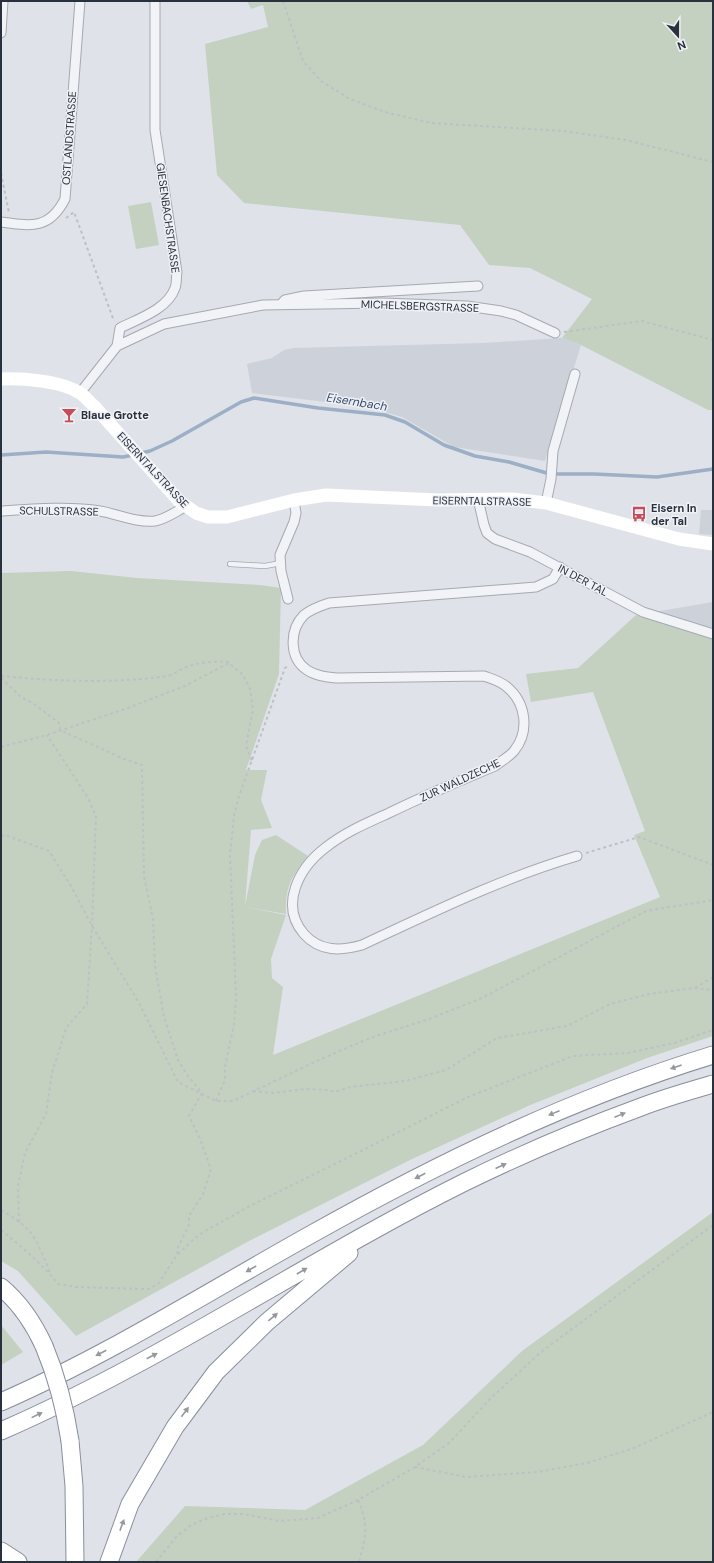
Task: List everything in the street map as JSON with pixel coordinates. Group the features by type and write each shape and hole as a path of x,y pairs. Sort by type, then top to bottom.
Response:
{"highway":[{"path":"1,1402 77,1366 367,1203 455,1159 553,1114 633,1082 713,1055"},
{"path":"1,1431 73,1397 167,1348 378,1228 465,1182 556,1140 642,1106 713,1084"},
{"path":"109,1562 130,1504 175,1427 216,1372 268,1322 378,1228"},
{"path":"1,1287 25,1314 39,1334 58,1385 65,1410 70,1441 74,1486 75,1562"},
{"path":"1,1551 18,1562"}],"main road":[{"name":"EISERNTALSTRASSE","path":"1,379 29,380 65,386 80,393 94,406 185,507 208,517 226,517 294,500 326,495 438,500 512,499 546,503 679,539 713,544"}],"street":[{"path":"1,33 3,1"},
{"name":"OSTLANDSTRASSE","path":"1,222 34,225 47,221 59,211 65,199 80,1"},
{"name":"GIESENBACHSTRASSE","path":"120,328 159,307 168,299 175,288 177,272 155,130 156,1"},
{"name":"MICHELSBERGSTRASSE","path":"281,304 285,300 304,296 478,286"},
{"name":"MICHELSBERGSTRASSE","path":"117,346 164,324 263,305 281,304 382,303 467,306 501,310 555,333"},
{"path":"80,393 117,346 120,328"},
{"path":"546,503 551,475 553,451 576,374"},
{"name":"IN DER TAL","path":"478,499 484,526 488,533 495,539 530,552 643,612 713,634"},
{"path":"288,599 281,571 280,555 294,522 296,513 294,500"},
{"name":"SCHULSTRASSE","path":"1,511 52,509 99,511 141,521 153,521 163,519 185,507"},
{"path":"297,658 293,644 294,631 298,622 304,615 315,608 329,603 536,587 553,579 560,567"},
{"name":"ZUR WALDZECHE","path":"297,658 307,670 320,676 337,678 484,676 507,687 521,707 524,721 523,736 519,744 513,752 495,766 348,832 324,848 311,861 295,888 292,898 292,907 300,929 317,945 337,950 362,945 510,878 577,856"}],"lane":[{"path":"230,564 265,566 281,563"}],"path":[{"path":"283,1 303,61 321,81 350,99 385,112 431,122 563,131 626,140 713,162"},
{"path":"1,172 12,224"},
{"path":"63,220 74,212 114,322 120,328"},
{"path":"555,333 642,321 713,340"},
{"path":"216,1101 225,1080 225,1067 234,1024 236,998 230,855 234,816 239,796 285,668 297,658"},
{"path":"1,677 42,680 118,680 169,676 186,667 214,661 229,663 243,675 250,689 253,709 246,746 252,760"},
{"path":"1,747 47,735 125,709 185,686 229,663"},
{"path":"1,677 21,697 34,704 60,724 60,730"},
{"path":"60,730 124,760 142,764 144,876 153,919 155,966 164,1017 178,1060 202,1094"},
{"path":"19,1222 18,1186 25,1153 46,1114 52,1073 66,1028 87,1004 92,926 96,816 88,798 47,735"},
{"path":"1,833 49,851 71,886 92,926 140,1003 178,1082 216,1101 234,1101 252,1091 370,1038 429,1019 482,998 646,912 713,900"},
{"path":"1,836 5,835"},
{"path":"577,856 639,837 713,865"},
{"path":"694,988 713,977"},
{"path":"252,1091 274,1093 305,1089 335,1092 350,1087 405,1081 446,1070 496,1038 567,1026 610,1004 649,994 694,988 713,990"},
{"path":"1,1230 16,1242 58,1284 76,1287 148,1289 158,1284 177,1255 190,1242 206,1231 250,1206 468,1097 573,1056 628,1053 674,1043 713,1030"},
{"path":"177,1255 178,1247 189,1225 190,1216 203,1194 211,1169 200,1139 189,1116 202,1094"},
{"path":"1,1210 19,1222 30,1232 46,1262 50,1275"},
{"path":"156,1562 176,1537 191,1525 208,1518 226,1514 244,1514 279,1521 318,1518 358,1500 415,1467 449,1443 490,1399 541,1352 713,1225"},
{"path":"415,1467 467,1477 537,1472 587,1463 634,1448 713,1412"},
{"path":"358,1500 364,1516 365,1538 359,1562"}],"shaded area":[{"path":"562,338 581,345 545,461 454,447 402,417 367,407 252,393 247,364 272,358 284,350 293,348 484,343"},
{"path":"713,493 713,535 699,534 701,510 712,510"},
{"path":"713,602 713,638 636,615"}],"green space":[{"path":"247,1 713,1 713,410 708,410 581,345 562,338 592,299 530,268 489,265 460,225 244,203 217,175 205,44 268,27 263,5 251,9"},
{"path":"151,202 159,245 136,249 128,206"},
{"path":"71,571 137,578 260,585 281,588 279,674 246,770 267,770 261,800 272,828 251,830 245,906 255,855 262,840 276,835 308,856 293,876 290,883 287,896 286,914 245,907 286,915 271,959 272,978 283,987 273,1055 660,897 634,835 645,831 593,692 531,702 526,674 578,668 636,615 713,638 713,1036 647,1058 528,1106 410,1160 249,1241 76,1336 18,1271 1,1261 1,573"},
{"path":"713,1212 713,1562 136,1562 185,1506 305,1510 423,1445 522,1351"},
{"path":"1,1325 23,1352 1,1365"}],"waterway":[{"name":"Eisernbach","path":"141,453 150,451 172,441 241,402 254,398 318,408 385,415 405,422 444,445 475,456 509,462 550,474 594,474 657,477 713,469"},
{"name":"Eisernbach","path":"1,455 46,452 123,457 133,455"}],"place":[{"name":"Blaue Grotte","path":"69,415"},
{"name":"Eisern In der Tal","path":"639,514"}]}
